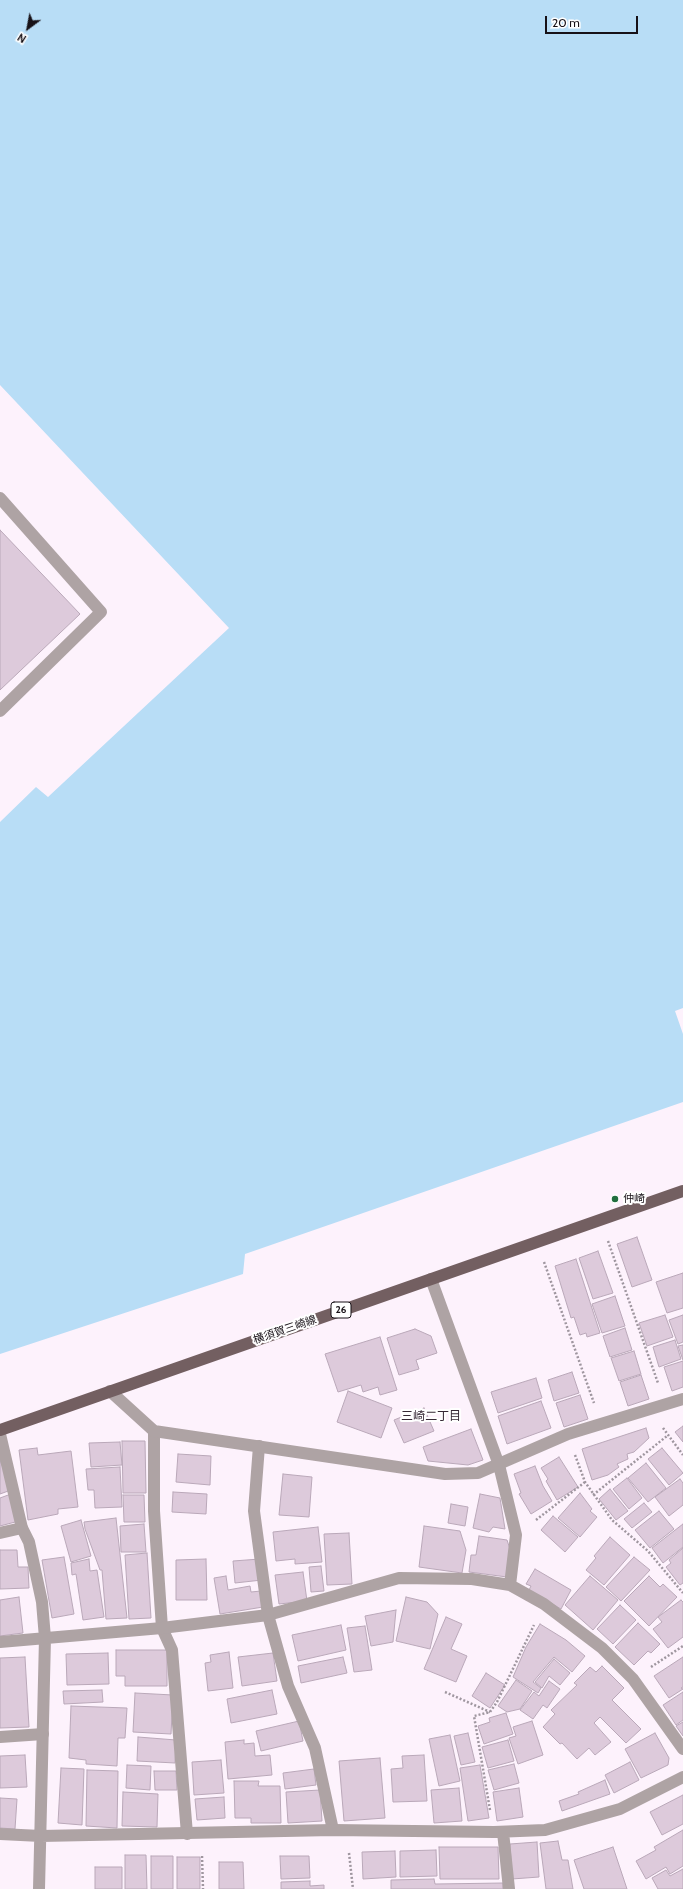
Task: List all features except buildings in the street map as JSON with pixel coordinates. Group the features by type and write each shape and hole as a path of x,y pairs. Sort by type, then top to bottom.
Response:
{"main road":[{"name":"横須賀三崎線","path":"0,1430 601,1221 683,1191"}],"street":[{"path":"0,498 102,612 0,711"},
{"path":"431,1279 499,1465 516,1535 510,1584"},
{"path":"110,1391 154,1431 445,1474 478,1473 568,1434 683,1399"},
{"path":"154,1431 154,1510 162,1628 172,1650 188,1834"},
{"path":"0,1434 22,1528 29,1542 42,1602 45,1638 39,1889"},
{"path":"259,1446 254,1511 268,1615 288,1686 315,1748 333,1830"},
{"path":"0,1533 22,1528"},
{"path":"0,1642 162,1628 268,1615 399,1578 472,1580 510,1584 544,1604 602,1648 632,1679 683,1749"},
{"path":"0,1737 43,1734"},
{"path":"0,1834 41,1836 201,1834 333,1830 498,1832 545,1830 620,1809 683,1777"},
{"path":"498,1832 509,1889"}],"path":[{"path":"601,1221 666,1404"},
{"path":"537,1242 601,1424"},
{"path":"651,1409 667,1436 683,1455"},
{"path":"568,1434 585,1482 593,1495 612,1520 648,1551 683,1593"},
{"path":"593,1495 667,1436"},
{"path":"516,1535 585,1482"},
{"path":"498,1832 474,1716 490,1712 497,1702 544,1604"},
{"path":"632,1679 683,1646"},
{"path":"445,1692 490,1712"},
{"path":"346,1830 353,1889"},
{"path":"201,1834 203,1889"}],"water":[{"path":"0,0 683,0 683,1008 675,1011 683,1034 683,1102 245,1254 243,1274 0,1354 0,822 36,787 48,797 229,628 0,385"}],"place":[{"name":"仲崎","path":"615,1199"}],"district":[{"name":"三崎二丁目","path":"431,1416"}]}
